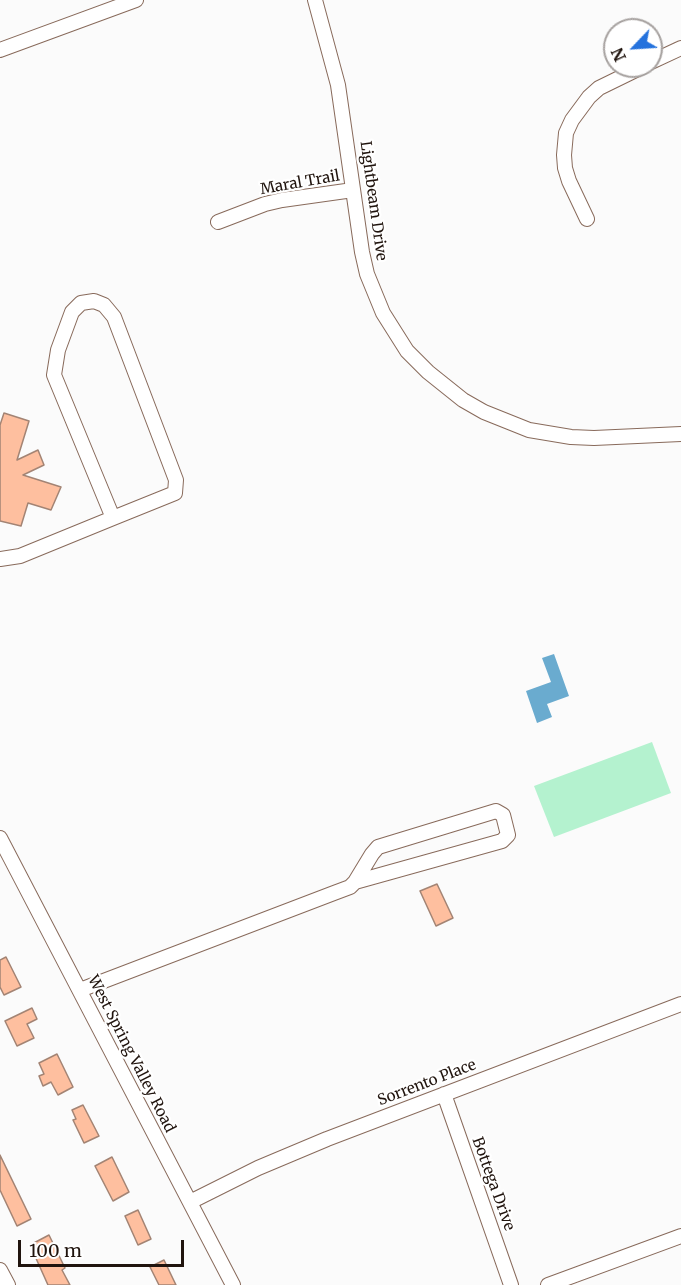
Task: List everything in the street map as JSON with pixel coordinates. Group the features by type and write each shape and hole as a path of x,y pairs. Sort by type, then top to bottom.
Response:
{"street":[{"path":"0,50 136,0"},
{"name":"Lightbeam Drive","path":"315,0 338,85 367,274 383,313 407,351 447,389 484,412 506,422 549,435 594,438 681,434"},
{"path":"663,56 681,48"},
{"path":"586,219 565,168 566,133 575,114 589,97 599,88 619,78"},
{"name":"Maral Trail","path":"218,222 265,204 353,190"},
{"path":"0,560 20,556 175,493 176,480 114,317 104,305 94,301 81,303 72,312 58,350 54,375 113,518"},
{"path":"80,990 350,887 378,848 496,811 503,815 508,835 502,841 355,882"},
{"name":"West Spring Valley Road","path":"2,846 80,990 233,1285"},
{"name":"Sorrento Place","path":"190,1202 258,1168 681,1004"},
{"name":"Bottega Drive","path":"444,1094 511,1285"},
{"path":"548,1285 681,1236"},
{"path":"0,1270 8,1285"}],"green space":[{"path":"652,742 671,793 554,837 534,786"}],"water":[{"path":"554,654 569,696 547,704 552,717 537,723 526,691 551,682 542,658"}],"building":[{"path":"4,413 29,421 17,460 38,450 44,465 23,475 61,487 51,510 28,503 21,526 0,521 0,425"},
{"path":"437,884 453,918 436,926 420,891"},
{"path":"6,957 21,987 4,995 0,987 0,960"},
{"path":"32,1008 37,1019 27,1024 34,1038 17,1046 5,1021"},
{"path":"57,1054 73,1087 58,1095 51,1082 43,1086 39,1076 44,1074 39,1063"},
{"path":"83,1105 99,1136 84,1143 73,1120 76,1119 72,1110"},
{"path":"0,1155 31,1219 17,1226 0,1190"},
{"path":"112,1157 129,1192 113,1201 95,1166"},
{"path":"138,1210 151,1239 138,1245 125,1216"},
{"path":"49,1235 65,1268 62,1270 70,1285 48,1285 30,1245"},
{"path":"164,1260 176,1285 159,1285 150,1267"}]}
